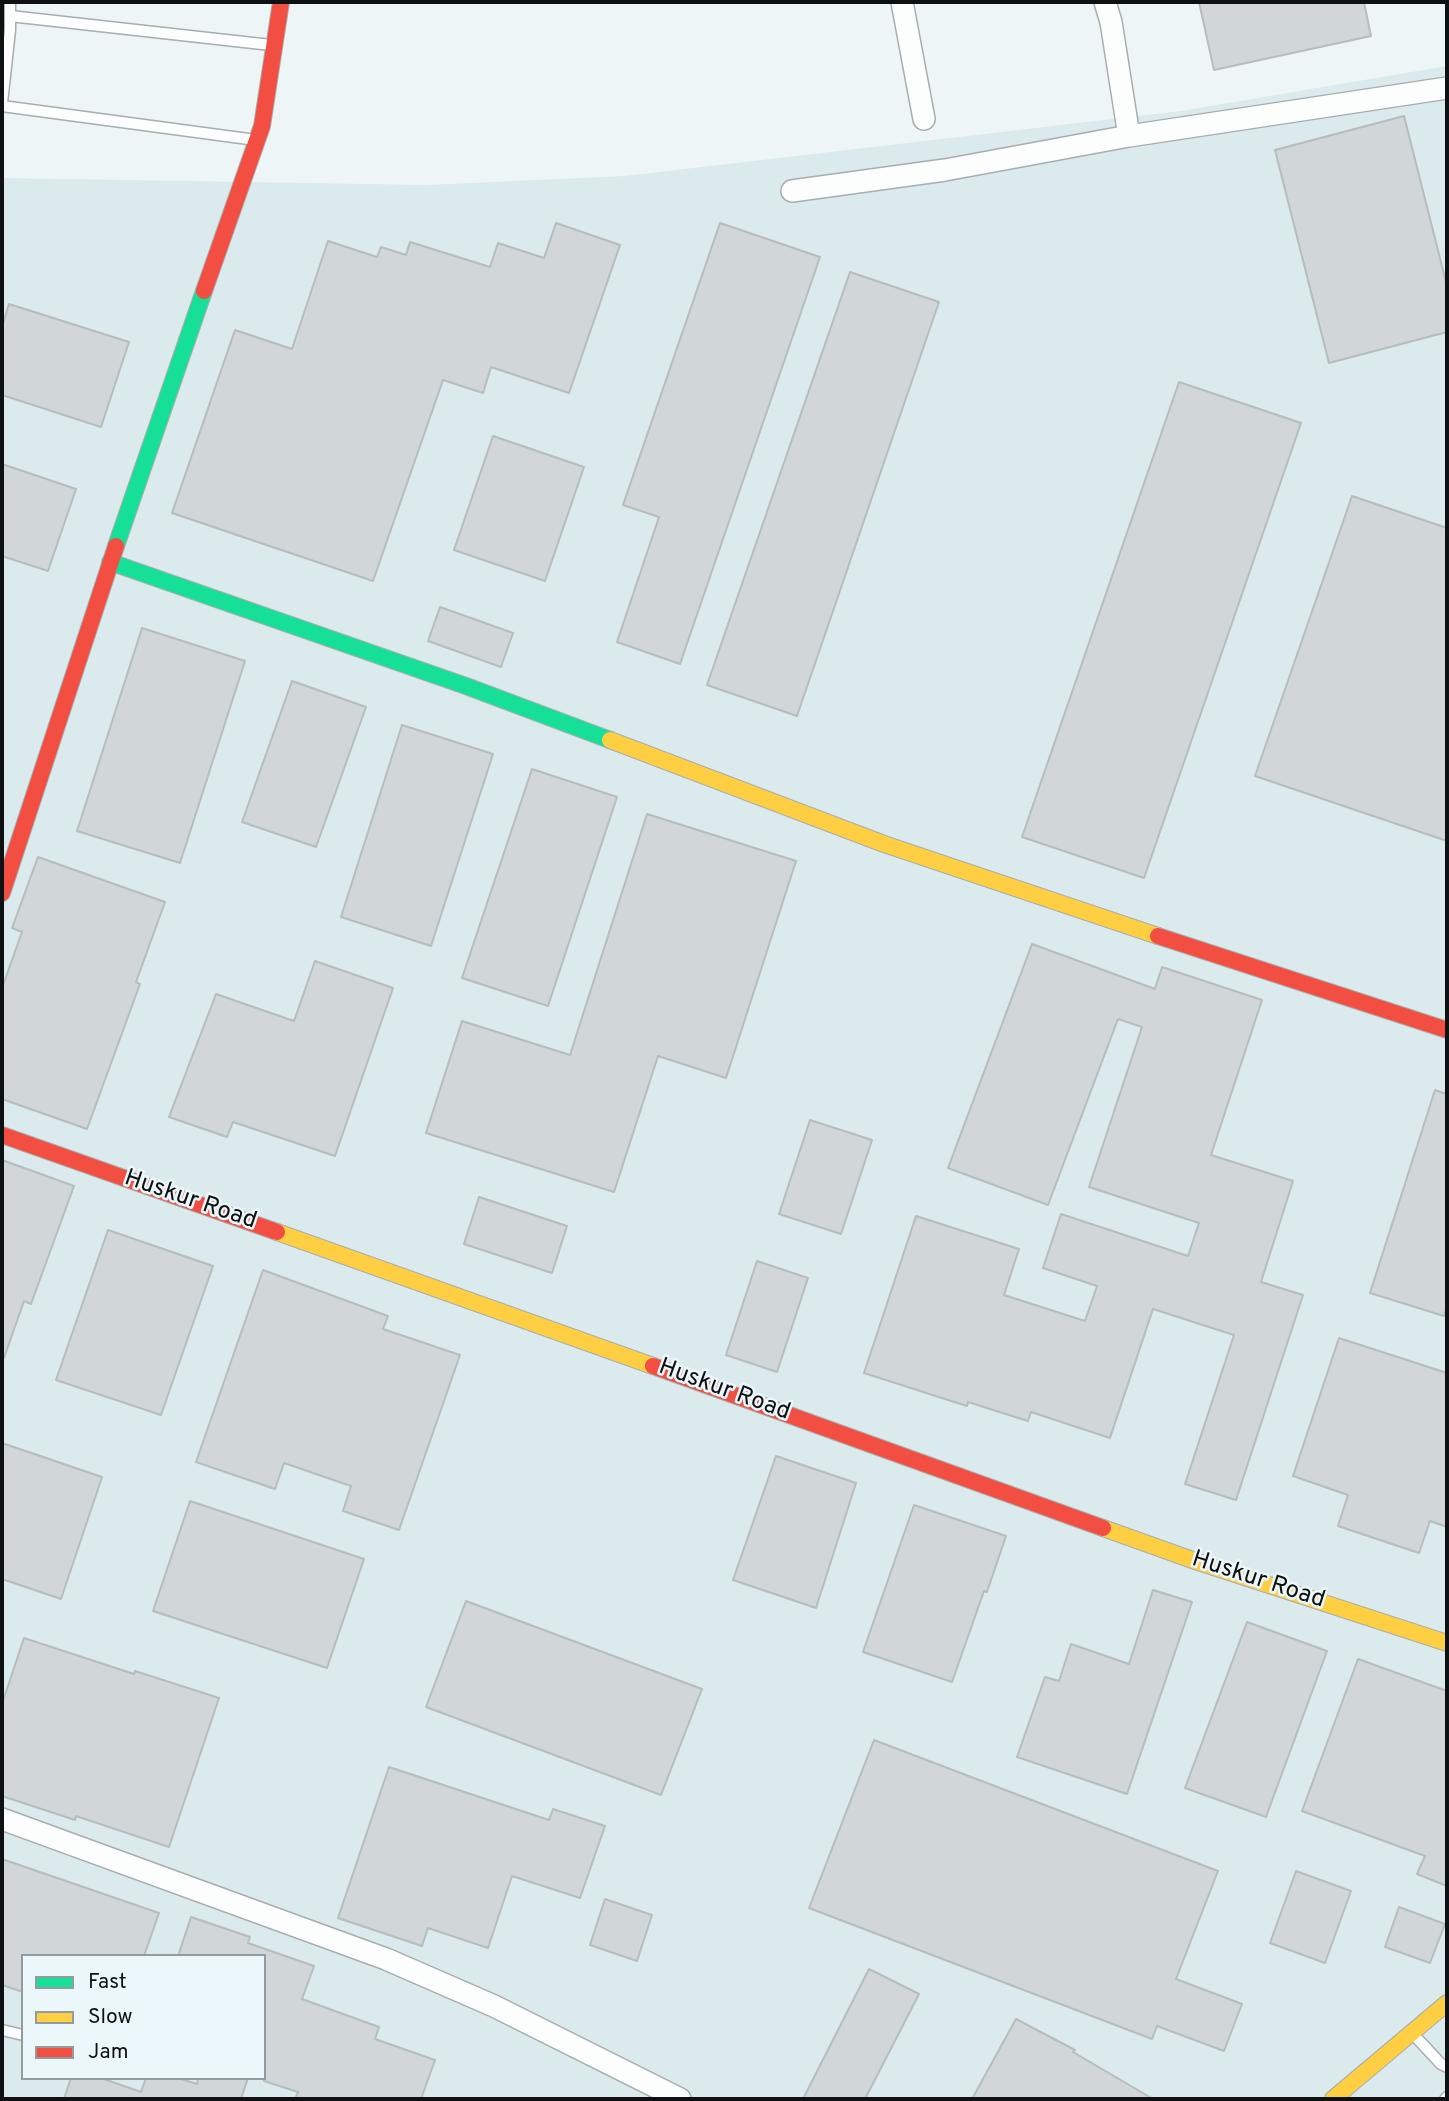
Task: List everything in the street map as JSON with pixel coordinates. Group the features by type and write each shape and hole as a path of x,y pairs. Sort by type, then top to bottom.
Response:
{"street":[{"path":"2,893 110,562 262,126 281,2"},
{"path":"902,2 924,119"},
{"path":"1105,2 1111,22 1129,136"},
{"path":"792,191 945,170 1129,136 1447,88"},
{"path":"110,562 466,686 884,844 1249,967 1447,1030"},
{"name":"Huskur Road","path":"2,1135 1198,1562 1447,1643"},
{"path":"2,1819 386,1959 495,2007 680,2099"},
{"path":"1333,2099 1447,2003"}],"lane":[{"path":"10,2 2,104 256,140"},
{"path":"10,16 274,46"},
{"path":"2,2030 21,2035"},
{"path":"1412,2032 1441,2064 1447,2067"}],"shaded area":[{"path":"1447,66 1447,2099 2,2099 2,178 427,185 625,176 1181,111"}],"building":[{"path":"1199,2 1364,2 1371,36 1214,70"},
{"path":"1404,116 1447,286 1447,332 1329,363 1275,150"},
{"path":"556,223 620,245 569,393 491,367 483,393 443,380 373,581 172,513 235,330 292,349 328,241 377,257 381,247 406,255 410,242 490,267 498,243 544,258"},
{"path":"720,223 820,257 680,664 617,642 659,517 623,505"},
{"path":"850,272 939,302 797,716 707,685"},
{"path":"9,304 129,342 101,427 2,395 2,327"},
{"path":"1179,382 1301,423 1144,878 1022,837"},
{"path":"493,436 584,467 545,581 454,550"},
{"path":"2,464 76,489 48,571 2,556"},
{"path":"1352,496 1447,528 1447,841 1255,776"},
{"path":"440,607 513,633 501,667 428,641"},
{"path":"142,628 245,661 180,863 77,831"},
{"path":"292,681 366,707 316,847 242,822"},
{"path":"402,725 493,754 431,946 341,917"},
{"path":"532,769 617,797 548,1006 462,978"},
{"path":"647,814 796,861 726,1078 658,1056 614,1192 426,1133 462,1021 570,1055"},
{"path":"38,857 165,902 136,982 140,984 87,1129 2,1099 2,988 22,932 12,928"},
{"path":"1032,944 1155,989 1162,967 1262,1000 1211,1155 1293,1181 1261,1282 1303,1295 1236,1500 1185,1484 1234,1335 1153,1309 1110,1438 1031,1412 1028,1421 968,1402 967,1406 864,1373 916,1216 1019,1249 1004,1295 1085,1321 1097,1286 1043,1268 1061,1214 1188,1256 1199,1223 1089,1187 1142,1027 1118,1019 1048,1205 948,1168"},
{"path":"315,961 393,988 335,1156 233,1122 227,1137 169,1117 216,994 294,1021"},
{"path":"1435,1090 1447,1094 1447,1307 1444,1316 1370,1293"},
{"path":"810,1120 872,1140 841,1234 779,1214"},
{"path":"2,1160 74,1186 31,1304 24,1301 4,1358 2,1357"},
{"path":"479,1197 567,1226 552,1273 464,1244"},
{"path":"108,1230 213,1266 161,1415 56,1380"},
{"path":"757,1261 808,1278 777,1372 726,1355"},
{"path":"263,1270 388,1316 383,1329 460,1355 399,1530 343,1511 351,1486 284,1463 275,1489 196,1462"},
{"path":"1339,1338 1447,1373 1447,1527 1430,1521 1419,1553 1338,1526 1348,1495 1293,1476"},
{"path":"2,1443 102,1477 61,1599 2,1579"},
{"path":"776,1456 856,1483 816,1608 733,1580"},
{"path":"190,1501 364,1559 327,1668 153,1611"},
{"path":"914,1505 1006,1536 952,1682 863,1652"},
{"path":"1153,1590 1192,1602 1127,1794 1017,1757 1045,1677 1059,1681 1071,1644 1129,1664"},
{"path":"466,1601 702,1689 661,1795 426,1707"},
{"path":"1247,1622 1327,1651 1266,1817 1185,1788"},
{"path":"24,1638 219,1698 169,1847 76,1816 75,1820 2,1796 2,1704"},
{"path":"1358,1659 1447,1691 1447,1886 1417,1874 1425,1856 1302,1811"},
{"path":"874,1740 1218,1871 1176,1979 1242,2004 1224,2051 1157,2026 1152,2039 809,1908"},
{"path":"389,1767 549,1820 553,1809 605,1826 580,1898 512,1876 488,1948 428,1928 422,1946 338,1918"},
{"path":"2,1859 159,1913 145,1954 21,1954 21,1991 2,1985"},
{"path":"1296,1871 1351,1891 1325,1963 1270,1943"},
{"path":"605,1899 652,1915 637,1961 590,1945"},
{"path":"1399,1907 1445,1924 1430,1963 1385,1947"},
{"path":"191,1917 250,1937 248,1943 314,1966 302,1999 379,2027 375,2039 435,2060 421,2099 295,2099 298,2092 264,2081 266,1954 179,1954"},
{"path":"869,1969 919,1994 865,2099 803,2099"},
{"path":"1016,2019 1075,2050 1073,2052 1153,2099 972,2099"},
{"path":"70,2080 107,2080 141,2092 145,2080 184,2080 197,2084 198,2080 247,2080 241,2099 64,2099"}],"traffic: fast":[{"path":"116,546 204,291"},
{"path":"110,562 466,686 610,740"}],"traffic: slow":[{"path":"610,740 884,844 1158,936"},
{"path":"277,1232 653,1366"},
{"path":"1103,1528 1198,1562 1447,1643"},
{"path":"1333,2099 1447,2003"}],"traffic: jam":[{"path":"204,291 262,126 281,2"},
{"path":"2,893 116,546"},
{"path":"1158,936 1447,1030"},
{"path":"2,1135 277,1232"},
{"path":"653,1366 1103,1528"}]}
